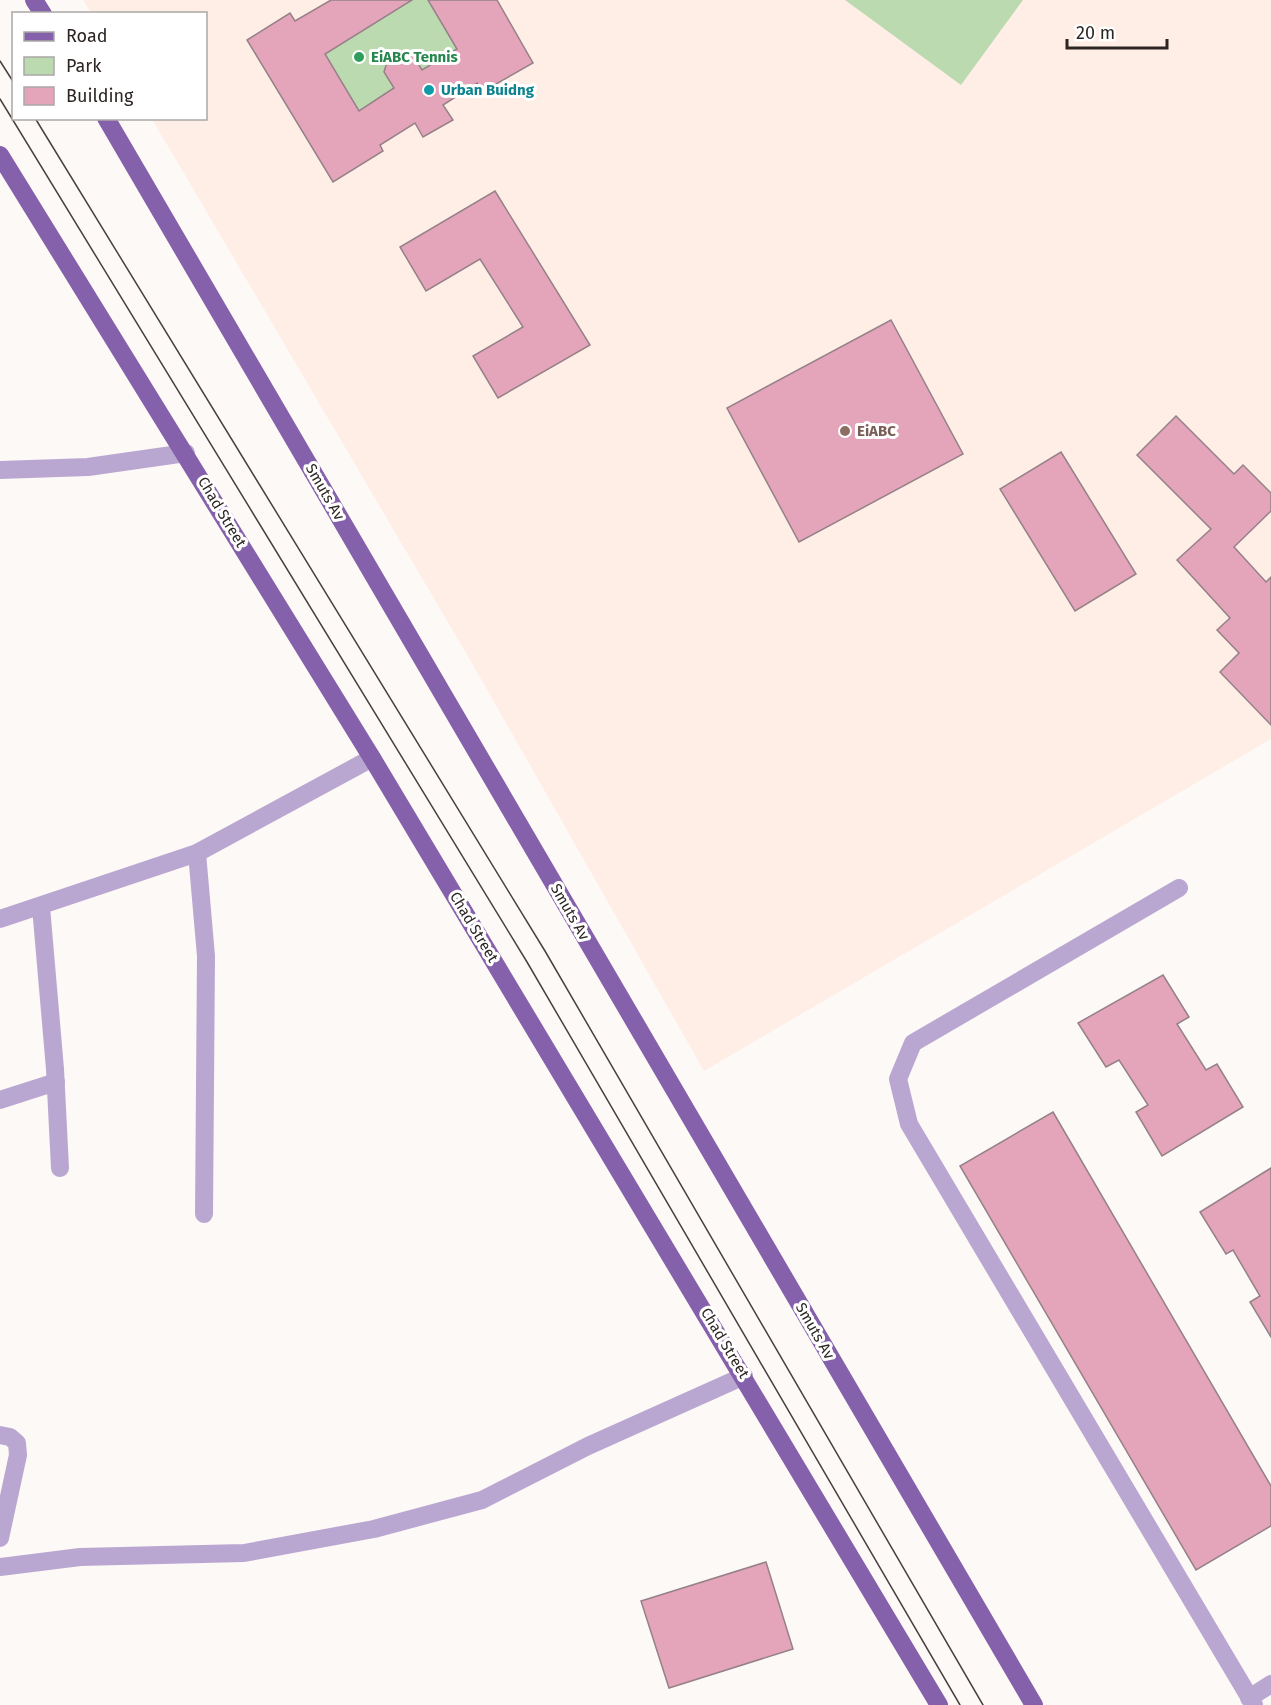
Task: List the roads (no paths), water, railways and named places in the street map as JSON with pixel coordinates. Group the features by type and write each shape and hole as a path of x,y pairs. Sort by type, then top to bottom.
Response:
{"main road":[{"name":"Smuts Av","path":"107,120 1034,1705"},
{"name":"Chad Street","path":"0,154 372,758 939,1705"}],"street":[{"path":"0,470 87,467 186,453"},
{"path":"0,919 197,853 372,758"},
{"path":"197,853 206,956 204,1214"},
{"path":"1179,888 913,1043 898,1079 909,1124 1251,1701 1271,1684"},
{"path":"40,907 56,1082 60,1168"},
{"path":"0,1100 56,1082"},
{"path":"0,1567 80,1557 244,1553 374,1529 482,1500 588,1446 744,1376"},
{"path":"0,1435 10,1437 17,1443 18,1455 0,1538"}],"tram line":[{"path":"0,61 12,80"},
{"path":"0,99 12,119"},
{"path":"13,120 527,962 960,1705"},
{"path":"36,120 545,951 983,1705"}],"place":[{"name":"EiABC Tennis","path":"359,57"},
{"name":"Urban Buidng","path":"429,90"},
{"name":"EiABC","path":"845,431"}]}
